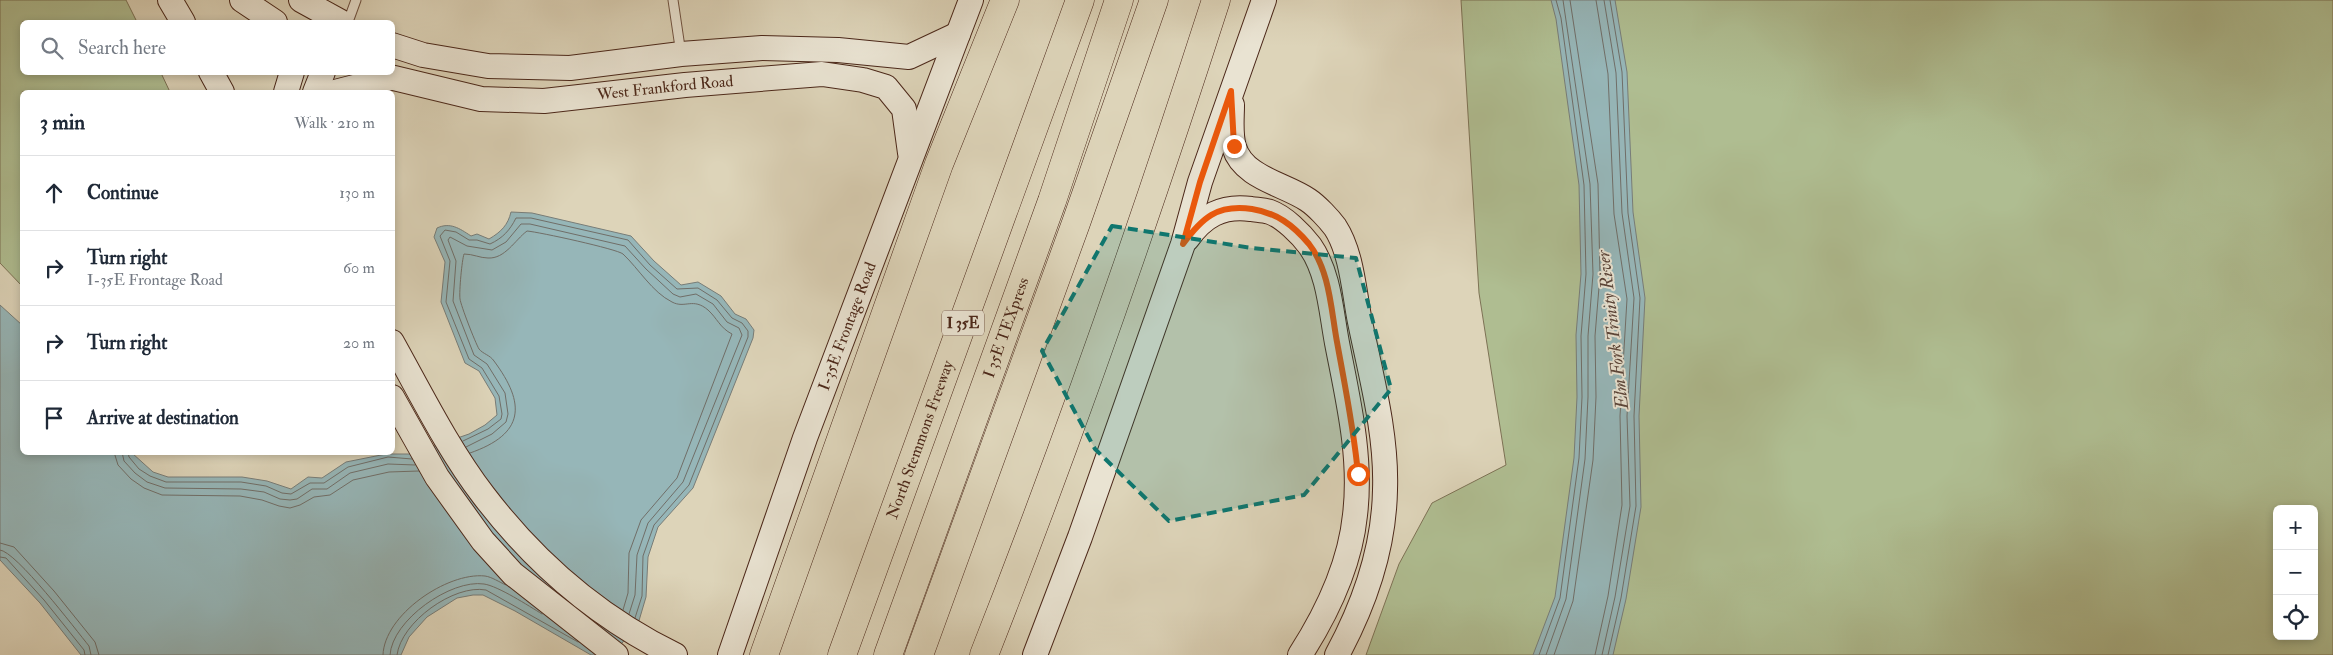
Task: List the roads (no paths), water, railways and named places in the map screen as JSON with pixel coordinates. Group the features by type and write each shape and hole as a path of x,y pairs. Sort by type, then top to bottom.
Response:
{"highway":[{"path":"764,655 939,164 1005,0"},
{"name":"North Stemmons Freeway","path":"842,655 1080,0"},
{"name":"I 35E TEXpress","path":"888,655 956,472 1052,201 1119,0"},
{"path":"919,655 1076,223 1154,0"},
{"path":"984,655 1036,524 1144,223 1216,0"}],"main road":[{"path":"170,0 182,20"},
{"path":"242,0 272,20"},
{"name":"I-35E Frontage Road","path":"730,655 805,438 910,156 971,0"},
{"path":"1035,655 1080,536 1183,244 1200,182 1264,0"},
{"path":"314,8 336,20"},
{"name":"West Frankford Road","path":"395,46 423,55 488,66 570,68 681,54 762,48 838,50 909,57 958,34"},
{"path":"681,54 685,85"},
{"name":"West Frankford Road","path":"380,75 481,99 544,101 685,85 822,74 863,80 886,87 904,109 910,156"},
{"path":"212,75 221,90"},
{"path":"287,90 291,75"},
{"path":"316,90 322,75"},
{"path":"340,90 380,75"},
{"path":"1231,91 1234,146 1239,160 1263,178 1309,200 1335,227 1347,256 1377,409 1386,490 1379,536 1369,585 1351,630 1337,655"},
{"path":"1183,244 1196,226 1206,217 1218,211 1247,208 1270,212 1290,225 1310,245 1324,274 1354,436 1358,474 1356,508 1345,561 1332,597 1315,632 1300,655"},
{"path":"395,347 440,428 483,495 524,544 561,580 608,618 674,655"},
{"path":"395,402 437,477 483,541 513,574 616,655"}],"lane":[{"path":"349,20 356,0"},
{"path":"673,0 681,54"}],"water":[{"name":"Elm Fork Trinity River","path":"1551,0 1615,0 1627,72 1633,212 1645,298 1639,416 1641,507 1626,599 1613,655 1533,655 1555,597 1574,458 1577,397 1576,335 1581,274 1579,185 1556,19"},
{"path":"511,212 532,213 631,236 654,261 681,285 698,282 721,296 735,314 746,319 754,330 753,338 693,488 658,527 648,557 646,597 638,624 612,655 591,655 515,611 483,595 473,595 457,598 427,617 409,637 401,655 81,655 40,603 0,560 0,305 20,323 20,455 134,455 153,472 168,477 242,477 267,481 291,489 308,477 322,478 346,462 381,455 411,454 469,434 485,425 497,415 495,398 479,371 465,363 441,302 445,262 434,237 437,228 450,226 458,228 471,236 477,234 489,239 497,234 508,221"}]}
